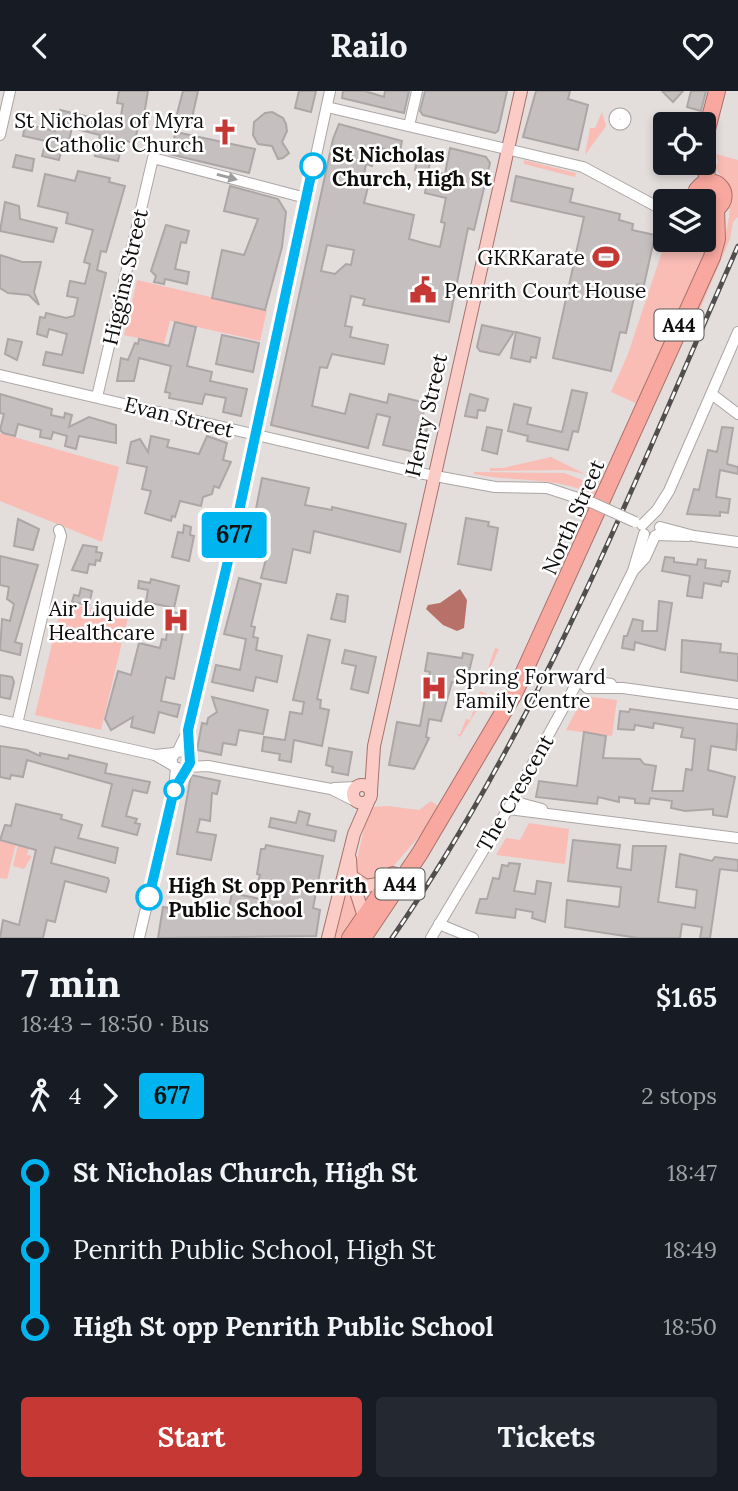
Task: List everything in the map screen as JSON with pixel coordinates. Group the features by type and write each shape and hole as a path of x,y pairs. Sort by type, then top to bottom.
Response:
{"highway":[{"name":"A44","path":"707,181 705,137 717,91"},
{"name":"A44","path":"698,189 707,181 716,182 723,189 724,198 716,204"},
{"name":"North Street","path":"362,938 434,829 514,694 714,252"},
{"name":"North Street","path":"365,914 388,882 434,829"},
{"name":"A44","path":"349,938 365,914"}],"main road":[{"name":"Henry Street","path":"350,852 521,91"},
{"name":"Henry Street","path":"362,799 353,792 373,748"},
{"path":"350,852 351,876 365,914 362,938"},
{"path":"328,938 350,852"},
{"path":"351,876 366,886 388,882"}],"street":[{"path":"0,135 10,91"},
{"path":"139,938 255,435 330,91"},
{"path":"409,126 417,91"},
{"path":"327,107 587,168 653,204"},
{"name":"Higgins Street","path":"97,397 157,159 306,198"},
{"name":"The Crescent","path":"437,933 579,679 633,571 649,528 713,395 738,332"},
{"name":"Evan Street","path":"0,375 434,475 495,487 547,488 593,503 649,528 738,541"},
{"path":"713,395 738,415"},
{"path":"17,724 61,536 59,530"},
{"path":"579,679 592,679 623,688 738,703"},
{"path":"0,720 181,761 331,789 362,799"},
{"path":"331,789 357,787"},
{"path":"510,805 738,838"},
{"path":"437,933 473,938"}],"shaded area":[{"path":"602,112 606,126 585,155 590,128 595,128"},
{"path":"716,154 738,160 738,217 733,222 730,239 698,314 693,312 720,251 729,218 728,189 716,168"},
{"path":"524,160 576,173 575,177 524,164"},
{"path":"662,252 707,252 640,405 611,392 628,354"},
{"path":"137,280 267,310 260,341 170,321 164,344 124,335"},
{"path":"0,433 119,467 102,542 0,501"},
{"path":"551,457 585,474 566,470 490,471 490,468 503,468"},
{"path":"474,472 564,473 599,486 595,495 563,485 490,477"},
{"path":"460,589 467,600 464,628 457,631 443,625 426,609 428,605 440,603"},
{"path":"62,602 128,617 101,730 35,715"},
{"path":"495,648 499,649 480,690"},
{"path":"480,691 487,694 460,737 457,734 460,734 466,719 470,720"},
{"path":"584,696 617,700 612,736 566,730"},
{"path":"431,801 438,806 433,814 437,816 383,878 372,882 358,874 356,864 369,807 388,806 419,810"},
{"path":"529,823 569,829 565,864 496,855 506,838 520,840"},
{"path":"0,840 16,844 7,879 0,878"},
{"path":"18,845 29,848 27,855 32,856 24,869 13,866"},
{"path":"347,881 361,913 347,938 334,938"}],"building":[{"path":"119,91 148,91 143,121 140,120 134,143 123,140 118,161 95,156 100,135 72,128 68,144 63,143 59,160 42,156 46,141 23,136 25,126 30,125 55,131 60,110 114,123 115,120 120,121 123,104 117,103"},
{"path":"183,91 198,91 191,122 176,118"},
{"path":"299,91 316,91 311,112 295,108"},
{"path":"343,91 365,91 384,97 385,91 409,91 404,113 342,98"},
{"path":"425,91 507,91 498,131 495,133 423,115 420,111"},
{"path":"536,91 570,91 568,99 588,105 578,150 523,137"},
{"path":"662,91 683,91 673,102"},
{"path":"691,91 706,91 701,111 687,107"},
{"path":"272,112 283,118 287,131 282,142 289,153 278,159 272,146 258,144 253,135 254,122 265,113"},
{"path":"339,124 402,141 400,152 376,147 372,166 366,164 362,185 368,187 364,203 414,215 409,239 440,247 446,198 425,193 429,171 445,174 450,148 486,157 490,163 474,230 468,228 449,322 363,305 365,299 351,296 345,326 352,327 350,337 388,345 384,364 332,354 327,368 320,367 312,406 345,414 350,394 387,403 389,394 426,403 422,419 429,420 424,441 418,439 415,452 383,445 390,417 377,414 368,448 271,425 333,139","holes":["327,245 354,250 351,265 346,264 335,274 321,271"]},
{"path":"176,132 255,149 249,173 169,154"},
{"path":"420,148 432,151 428,173 415,170"},
{"path":"16,155 34,159 32,171 13,167"},
{"path":"78,171 110,178 109,182 125,186 106,252 101,251 97,270 106,273 83,373 43,365 46,352 62,355 67,334 49,329 47,337 37,334 40,317 45,318 46,313 66,318 74,316 78,298 67,296 70,281 85,284 90,264 84,262 93,230 66,223 68,213 38,206 45,174 75,181"},
{"path":"516,176 573,189 570,202 620,214 619,220 633,224 632,230 653,235 644,285 637,284 626,333 620,332 611,371 553,358 584,217 511,201"},
{"path":"230,186 278,199 286,212 282,247 265,310 212,298 222,250 244,255 258,219 224,211"},
{"path":"5,202 19,206 20,219 57,228 53,242 0,231"},
{"path":"166,225 189,231 186,243 181,242 175,269 189,272 187,284 165,279 164,284 154,282 156,276 151,271"},
{"path":"0,255 22,262 41,262 34,292 39,305 29,295 8,293 0,288"},
{"path":"175,322 196,327 187,366 212,372 210,381 247,389 241,416 223,412 226,398 205,394 202,404 169,398 170,393 165,392 171,366 139,358 134,381 117,381 121,358 128,360 135,343 138,344 139,339 169,346"},
{"path":"482,325 514,332 499,355 480,351 477,347"},
{"path":"516,332 540,338 536,358 531,357 530,362 511,358"},
{"path":"222,335 259,343 253,372 216,364"},
{"path":"8,339 22,342 17,360 5,354"},
{"path":"572,390 587,393 578,432 573,431 568,450 527,441 528,436 508,431 514,404 531,408 527,424 562,432"},
{"path":"0,394 52,409 51,415 64,418 65,413 72,415 69,427 89,417 116,425 116,443 79,436 76,449 65,446 67,436 53,432 51,439 40,437 41,430 18,424 15,436 3,433 0,430 4,414 0,413"},
{"path":"470,394 488,399 485,411 478,410 477,418 465,416"},
{"path":"487,427 502,430 497,454 482,450"},
{"path":"722,427 733,428 727,464 738,467 738,474 720,470 716,497 730,499 728,513 720,512 720,516 687,514 694,489 699,490 708,450 717,452"},
{"path":"151,436 169,440 167,447 199,454 207,436 227,443 223,460 231,462 219,488 214,486 212,494 203,497 201,506 180,501 171,521 145,513 151,491 142,489 147,467 127,463 131,442 140,439 148,452"},
{"path":"262,478 309,488 305,505 332,510 332,507 406,524 400,552 314,531 310,553 293,549 286,583 261,578 270,544 250,540"},
{"path":"466,518 489,522 488,526 498,528 491,570 458,564"},
{"path":"18,519 39,529 33,550 14,546"},
{"path":"184,525 191,527 190,535 194,536 189,561 172,557 178,532 183,533"},
{"path":"83,545 97,547 96,552 102,553 100,561 96,560 95,565 89,564 87,573 72,570"},
{"path":"0,556 38,565 15,642 22,644 20,655 0,650 2,619 10,621 14,604 7,599 9,587 0,585"},
{"path":"665,557 674,558 674,562 697,565 698,559 706,560 705,568 730,571 728,582 722,581 721,586 704,583 702,598 687,596 690,576 662,571"},
{"path":"239,578 261,584 251,626 255,627 253,637 258,638 256,650 282,656 277,682 256,677 253,691 212,682 216,665 240,670 246,639 224,634"},
{"path":"151,579 179,586 174,608 146,602 148,590 138,588 139,581 150,583"},
{"path":"81,588 92,591 89,605 72,602 74,595 79,596"},
{"path":"337,594 348,596 345,622 331,619"},
{"path":"659,601 672,603 665,650 635,642 634,650 622,648 624,636 627,636 633,619 643,621 642,631 657,631"},
{"path":"170,611 184,615 185,621 174,679 166,677 161,701 180,705 177,717 159,712 154,733 131,727 133,717 111,730 105,719 118,671 131,675 139,643 160,648 162,639 166,640"},
{"path":"308,635 330,640 317,699 321,700 320,708 329,710 322,746 294,740 291,762 279,760 280,754 262,751 264,737 285,740 290,712 302,714 304,702 293,700"},
{"path":"682,640 721,644 720,652 738,654 738,681 681,672"},
{"path":"345,650 376,657 368,693 351,689 356,666 342,663"},
{"path":"428,653 462,658 463,653 473,655 466,684 452,682 441,721 429,719 426,737 429,738 414,769 389,765 397,722 420,726 430,672 425,671"},
{"path":"0,675 12,677 14,682 10,699 0,697"},
{"path":"212,697 268,710 263,734 239,730 236,745 223,743 221,755 197,750 202,723 207,724 208,718 217,712"},
{"path":"630,709 738,724 736,750 711,746 708,770 735,777 727,817 713,815 713,809 685,811 671,808 672,801 650,798 649,804 635,803 635,799 619,797 619,802 598,797 597,804 536,797 539,781 577,786 584,732 606,736 603,758 640,759 644,764 656,766 652,791 683,791 686,769 692,770 695,739 681,737 683,728 654,723 653,728 635,725 634,730 618,729 620,711 629,712"},
{"path":"0,746 27,750 40,756 40,753 68,759 69,755 107,764 105,773 150,782 147,793 133,790 126,816 137,819 135,823 140,824 137,835 102,826 112,784 27,760 23,777 0,777"},
{"path":"329,748 352,752 348,775 332,772 333,767 326,765"},
{"path":"191,775 220,781 217,794 212,793 210,821 200,819 197,832 216,835 211,860 177,854"},
{"path":"16,804 62,815 61,819 82,825 78,838 118,848 115,863 55,847 51,863 108,878 109,881 106,892 65,881 55,922 47,920 43,938 0,938 3,920 19,925 36,850 0,840 5,825 11,826"},
{"path":"299,811 310,814 307,825 336,831 334,841 269,827 271,818 296,823"},
{"path":"573,840 620,845 617,868 631,870 633,846 666,846 658,902 695,908 697,890 676,887 680,854 712,861 715,857 738,860 738,871 720,869 710,938 700,938 702,927 682,924 680,938 638,938 565,927 567,900 619,907 621,887 568,881"},
{"path":"266,845 323,856 313,908 320,910 316,936 158,938 163,907 220,918 221,911 228,912 232,893 260,899 263,882 258,882 260,875 257,874 261,849 265,849"},
{"path":"509,863 520,864 514,891 535,894 537,881 551,883 545,922 532,918 533,912 516,909 515,918 476,913 480,899 487,899 493,878 499,879 502,865 508,866"}],"railway":[{"path":"392,938 445,857 494,773 539,687 622,512 738,246"}],"bus line":[{"name":"677","path":"149,897 174,790 183,770 190,763 188,730 232,544 313,166"}],"place":[{"name":"St Nicholas of Myra Catholic Church","path":"225,132"},
{"name":"St Nicholas Church, High St","path":"313,166"},
{"name":"GKRKarate","path":"606,257"},
{"name":"Penrith Court House","path":"423,290"},
{"name":"Air Liquide Healthcare","path":"176,620"},
{"name":"Spring Forward Family Centre","path":"434,688"},
{"name":"High St opp Penrith Public School","path":"149,897"}]}
